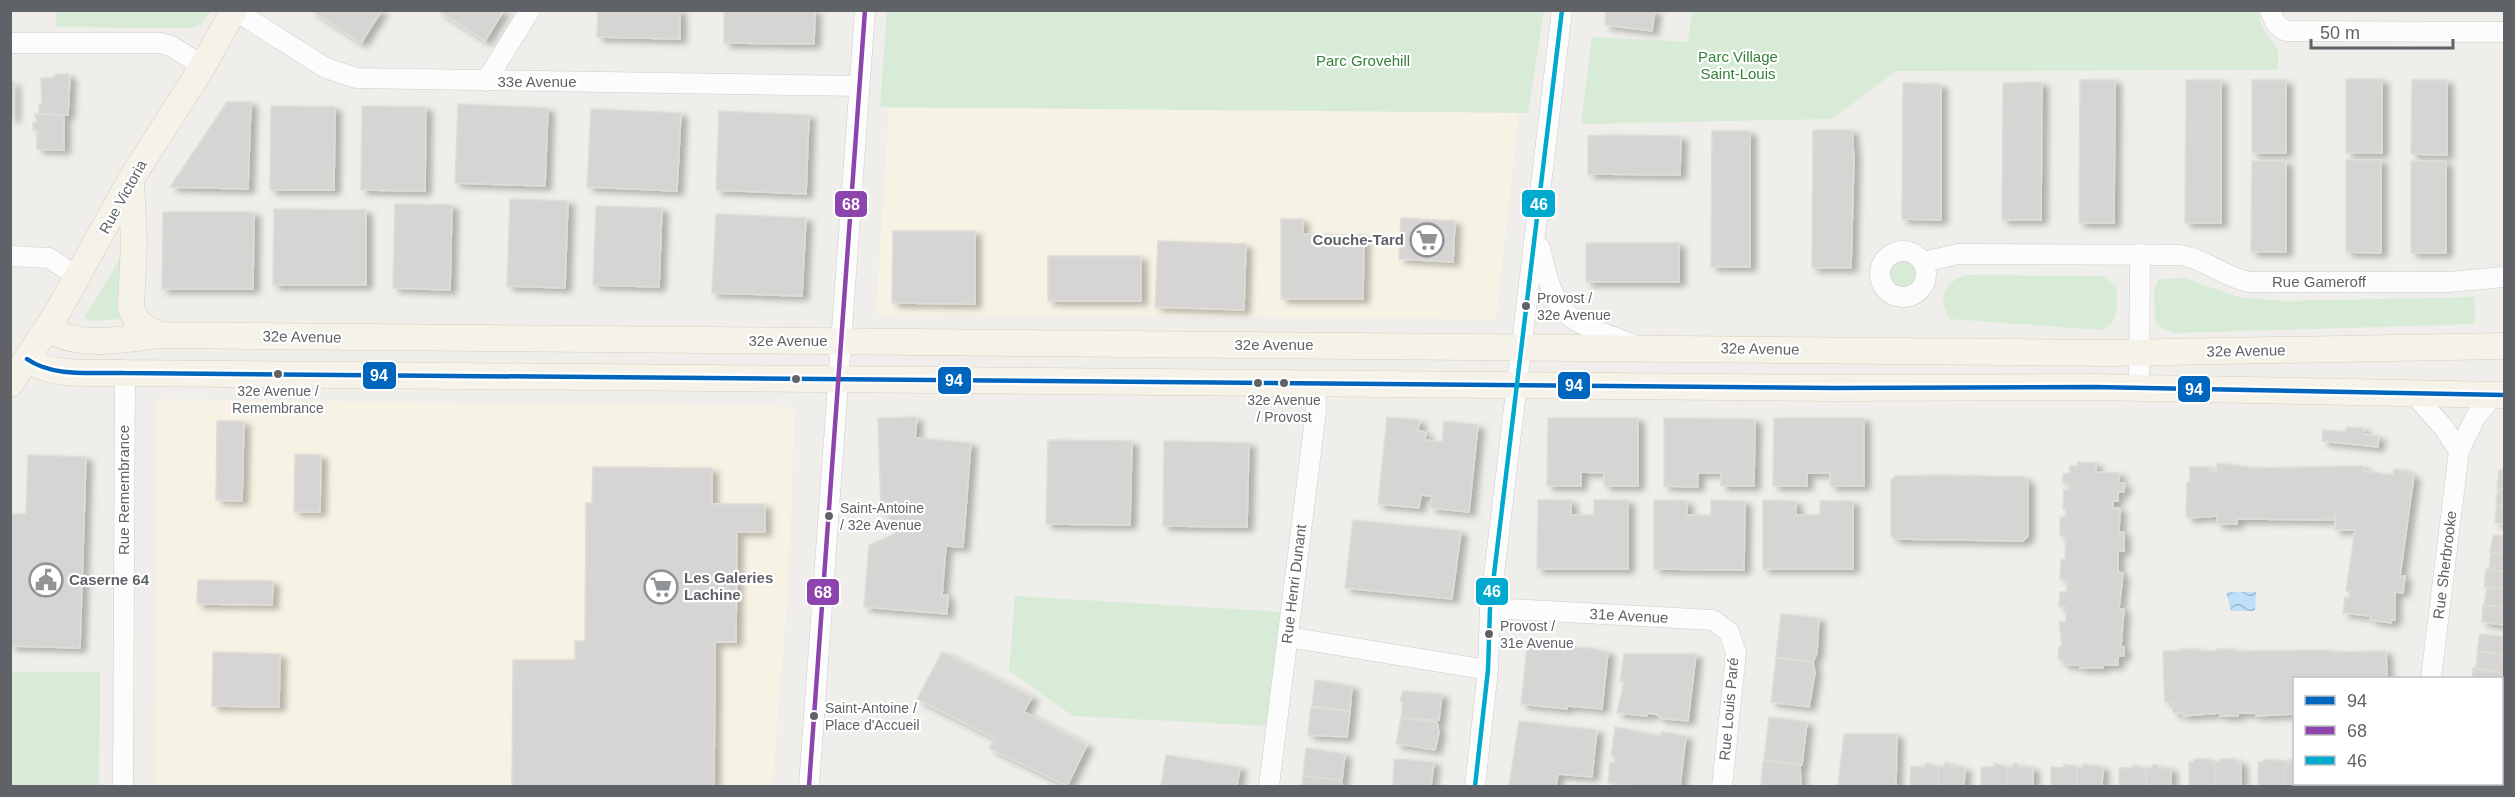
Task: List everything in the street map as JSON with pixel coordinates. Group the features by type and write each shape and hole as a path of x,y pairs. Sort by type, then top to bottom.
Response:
{"main road":[{"name":"Rue Victoria","path":"10,384 47,329 131,179 202,66 234,10"},
{"path":"131,179 134,242 131,308 137,322 158,335"},
{"name":"32e Avenue","path":"47,329 75,340 125,340 158,335 2139,353 2505,346"},
{"path":"27,359 56,370 125,373 2139,388 2499,395"}],"street":[{"name":"33e Avenue","path":"234,10 326,68 345,76 368,80 859,86"},
{"path":"486,81 530,10"},
{"path":"809,786 865,10"},
{"path":"1475,786 1488,670 1490,608 1562,10"},
{"path":"2270,10 2276,24 2286,31 2505,32"},
{"path":"10,43 160,43 171,46 202,66"},
{"path":"1536,234 1550,291 1558,306 1574,320 1640,347"},
{"name":"Rue Gameroff","path":"1923,262 1958,254 2188,256 2226,275 2249,282 2450,282 2505,277"},
{"path":"2139,388 2140,255"},
{"path":"10,256 49,258 78,277"},
{"name":"Rue Remembrance","path":"123,786 125,373"},
{"name":"Rue Henri Dunant","path":"1269,786 1316,411 1315,382"},
{"path":"2414,394 2444,428 2459,451"},
{"name":"Rue Sherbrooke","path":"2431,677 2459,451 2476,416 2499,395"},
{"name":"31e Avenue","path":"1490,608 1713,620 1729,632"},
{"name":"Rue Louis Paré","path":"1722,786 1736,653 1729,632"},
{"path":"1288,637 1488,670"}],"shaded area":[{"path":"1520,103 1496,319 876,315 889,108"},
{"path":"157,399 795,407 787,605 772,786 155,786"}],"green space":[{"path":"56,10 211,11 202,24 191,28 56,27"},
{"name":"Parc Grovehill","path":"887,10 1544,11 1528,113 880,107"},
{"name":"Parc Village Saint-Louis","path":"1692,11 2259,11 2261,25 2278,50 2278,70 1896,71 1832,119 1581,124 1592,37 1688,42"},
{"path":"121,257 117,298 121,319 88,321 85,317"},
{"path":"1903,260 1913,264 1917,274 1913,284 1903,288 1893,284 1889,274 1893,264"},
{"path":"1964,275 2104,276 2117,287 2115,318 2112,323 2101,330 1950,319 1944,305 1944,293 1951,283"},
{"path":"2184,278 2238,297 2286,301 2475,297 2475,324 2175,333 2161,328 2155,322 2154,290 2159,279"},
{"path":"1015,596 1284,612 1270,726 1073,716 1009,671"},
{"path":"11,672 100,672 99,786 11,786"}],"water":[{"path":"2226,592 2256,592 2255,611 2231,611"}],"building":[{"path":"311,10 382,10 361,43"},
{"path":"437,10 504,10 485,41"},
{"path":"598,10 680,10 680,39 597,37"},
{"path":"724,10 815,10 814,44 724,43"},
{"path":"1606,10 1655,10 1652,31 1605,25"},
{"path":"58,74 68,74 70,78 68,115 39,114 39,104 42,104 41,78 51,78"},
{"path":"2346,79 2382,79 2382,153 2346,153"},
{"path":"2080,80 2115,80 2114,223 2079,223"},
{"path":"2186,80 2221,80 2221,223 2185,223"},
{"path":"2252,80 2286,80 2286,153 2252,153"},
{"path":"2412,80 2447,80 2447,155 2411,154"},
{"path":"10,82 14,82 14,118 10,117"},
{"path":"2042,82 2041,220 2002,220 2003,83"},
{"path":"1903,83 1941,84 1941,220 1902,219"},
{"path":"227,102 251,102 248,189 170,187"},
{"path":"458,104 548,108 545,186 455,183"},
{"path":"271,106 335,107 334,190 270,190"},
{"path":"362,106 426,107 425,191 361,190"},
{"path":"591,109 681,113 677,191 587,187"},
{"path":"719,111 809,115 806,194 716,190"},
{"path":"35,114 64,115 64,150 37,149 37,130 33,130 33,123 37,123"},
{"path":"1813,130 1852,130 1854,159 1851,268 1812,268"},
{"path":"1712,131 1750,131 1750,267 1711,267"},
{"path":"1588,136 1681,136 1680,175 1588,174"},
{"path":"2346,160 2381,160 2381,253 2346,252"},
{"path":"2252,161 2286,161 2286,252 2251,252"},
{"path":"2411,161 2446,161 2446,253 2411,253"},
{"path":"510,199 568,201 565,288 507,286"},
{"path":"395,204 452,205 450,290 393,288"},
{"path":"596,206 662,208 659,287 593,285"},
{"path":"274,209 366,210 366,285 273,285"},
{"path":"163,212 254,212 253,289 162,289"},
{"path":"716,214 806,218 802,296 712,293"},
{"name":"Couche-Tard","path":"1401,218 1455,221 1453,262 1399,259"},
{"path":"1281,219 1303,219 1303,234 1364,235 1363,299 1281,299"},
{"path":"893,231 975,231 975,304 892,303"},
{"path":"1158,241 1246,244 1244,310 1155,307"},
{"path":"1586,243 1679,243 1679,282 1586,282"},
{"path":"1048,256 1141,256 1141,301 1048,301"},
{"path":"917,417 915,438 971,443 963,547 946,546 942,595 948,595 947,614 864,607 869,545 895,534 896,524 881,510 878,418"},
{"path":"1387,417 1420,420 1418,431 1426,432 1425,440 1442,442 1444,421 1478,425 1469,512 1430,508 1432,496 1421,495 1419,508 1378,504"},
{"path":"1548,418 1638,418 1638,486 1604,486 1604,473 1581,472 1581,486 1547,486"},
{"path":"1664,418 1755,419 1754,486 1721,486 1721,473 1698,473 1698,487 1664,486"},
{"path":"1774,418 1864,418 1864,486 1830,486 1830,473 1807,473 1807,486 1773,486"},
{"path":"217,421 244,421 242,501 216,500"},
{"path":"2346,427 2364,428 2363,434 2379,436 2378,447 2322,441 2323,430 2346,432"},
{"path":"1048,440 1132,441 1130,525 1046,524"},
{"path":"1164,441 1249,443 1247,527 1163,526"},
{"path":"295,454 321,455 320,512 294,512"},
{"name":"Caserne 64","path":"28,455 86,457 80,648 10,646 10,514 26,514"},
{"path":"2078,462 2096,463 2096,472 2120,473 2118,483 2125,483 2124,492 2118,492 2118,501 2113,501 2113,508 2120,508 2119,532 2124,532 2124,551 2118,551 2118,572 2123,573 2119,609 2124,609 2121,646 2124,647 2124,656 2118,656 2118,665 2103,665 2103,668 2080,668 2080,665 2064,665 2064,660 2058,660 2059,647 2062,647 2059,622 2066,622 2066,607 2059,607 2060,592 2067,592 2067,579 2060,579 2061,559 2065,559 2066,536 2060,536 2060,517 2066,517 2066,509 2063,509 2064,490 2069,490 2069,483 2063,483 2063,474 2069,474 2070,466 2078,466"},
{"path":"2217,463 2255,468 2364,466 2363,471 2393,475 2394,469 2408,471 2408,475 2414,475 2400,576 2405,576 2403,593 2395,592 2395,620 2392,619 2391,623 2370,620 2371,616 2343,613 2345,597 2349,598 2350,591 2346,591 2355,530 2335,530 2336,513 2334,520 2237,519 2237,524 2217,524 2217,516 2189,518 2186,516 2190,467 2209,467 2208,471 2217,471"},
{"name":"Les Galeries Lachine","path":"593,467 712,468 712,504 765,504 765,532 737,532 736,642 715,642 714,786 512,786 513,660 575,660 575,641 585,641 586,503 592,503"},
{"path":"2499,470 2504,470 2504,489 2497,489"},
{"path":"1895,476 2024,477 2028,482 2028,536 2023,541 1895,539 1891,536 1891,480"},
{"path":"2498,489 2504,489 2504,506 2496,504"},
{"path":"1538,500 1571,500 1571,515 1594,515 1594,500 1628,500 1628,569 1537,569"},
{"path":"1654,500 1687,501 1687,515 1711,515 1711,500 1745,501 1744,570 1654,569"},
{"path":"1763,500 1796,501 1796,515 1820,515 1820,501 1853,501 1853,569 1763,569"},
{"path":"2497,505 2504,506 2504,524 2495,523"},
{"path":"1353,520 1461,531 1452,599 1345,588"},
{"path":"2493,535 2504,536 2504,554 2490,552"},
{"path":"2491,553 2504,554 2504,572 2489,569"},
{"path":"2486,569 2504,572 2504,589 2484,587"},
{"path":"198,580 273,581 272,605 197,604"},
{"path":"2487,587 2504,589 2504,607 2484,605"},
{"path":"2483,605 2504,607 2504,625 2482,622"},
{"path":"1781,614 1819,618 1817,653 1813,662 1776,657"},
{"path":"2480,634 2504,637 2504,655 2477,651"},
{"path":"1527,648 1591,648 1608,652 1602,709 1567,706 1567,709 1521,704"},
{"path":"2180,649 2199,649 2199,651 2235,649 2235,651 2386,651 2387,677 2293,677 2293,714 2256,716 2256,713 2238,713 2238,716 2220,716 2220,713 2183,716 2183,713 2173,713 2173,702 2165,702 2164,686 2163,651 2180,651"},
{"path":"2478,651 2504,655 2504,673 2476,668"},
{"path":"213,652 280,654 279,707 212,706"},
{"path":"942,652 1032,697 1024,712 1087,745 1067,786 989,748 996,739 917,699"},
{"path":"1624,654 1696,654 1688,721 1659,718 1660,715 1648,713 1647,716 1617,713 1624,681 1620,681"},
{"path":"1776,659 1813,662 1815,673 1809,707 1771,702"},
{"path":"2473,668 2504,673 2503,682 2503,677 2472,677"},
{"path":"1315,680 1352,686 1350,711 1312,706"},
{"path":"1403,691 1442,694 1439,720 1401,718 1403,702 1400,701"},
{"path":"1311,708 1350,711 1347,737 1308,735"},
{"path":"1769,717 1807,722 1802,765 1764,760"},
{"path":"1401,718 1437,722 1439,733 1435,750 1396,744"},
{"path":"1519,721 1597,730 1592,777 1558,774 1556,786 1509,786"},
{"path":"1615,727 1661,736 1661,732 1686,736 1680,786 1633,786 1608,783 1610,762 1614,763 1615,757 1611,756"},
{"path":"1844,734 1897,734 1896,786 1838,786"},
{"path":"1306,748 1345,754 1342,780 1303,776"},
{"path":"1166,755 1240,767 1237,786 1161,786"},
{"path":"1394,759 1434,762 1431,786 1393,786"},
{"path":"2194,759 2210,759 2210,762 2215,762 2215,786 2189,786 2189,762 2194,762"},
{"path":"2220,759 2236,759 2236,762 2241,762 2241,786 2215,786 2215,762 2220,762"},
{"path":"2264,759 2285,761 2284,786 2258,786 2258,762 2263,762"},
{"path":"2290,759 2293,759 2293,785 2310,786 2284,786 2285,761 2290,763"},
{"path":"1763,762 1800,765 1801,786 1761,786"},
{"path":"1925,763 1938,766 1938,786 1910,786 1911,766 1925,767"},
{"path":"1944,763 1950,763 1950,767 1965,767 1964,786 1938,786 1938,766 1944,767"},
{"path":"1994,763 2007,767 2007,786 1981,786 1981,767 1995,767"},
{"path":"2013,764 2019,764 2019,767 2033,767 2033,786 2007,786 2007,767 2013,767"},
{"path":"2064,764 2077,767 2077,786 2051,786 2051,767 2064,768"},
{"path":"2083,764 2103,767 2102,786 2077,786 2077,767 2083,768"},
{"path":"2133,765 2146,768 2146,786 2119,786 2119,768 2133,768"},
{"path":"2152,765 2158,765 2158,768 2171,768 2171,786 2146,786 2146,768 2152,768"},
{"path":"1303,776 1342,780 1342,786 1302,786"}],"transit line":[{"name":"68","path":"809,786 865,10"},
{"name":"46","path":"1475,786 1488,670 1490,608 1562,10"},
{"name":"94","path":"27,359 49,369 87,373 1835,388 2094,387 2504,395"}],"place":[{"name":"Couche-Tard","path":"1427,240"},
{"name":"Provost / 32e Avenue","path":"1526,306"},
{"name":"32e Avenue / Remembrance","path":"278,374"},
{"name":"32e Avenue / Provost","path":"1284,383"},
{"name":"Saint-Antoine / 32e Avenue","path":"829,516"},
{"name":"Caserne 64","path":"46,580"},
{"name":"Les Galeries Lachine","path":"661,587"},
{"name":"Provost / 31e Avenue","path":"1489,634"},
{"name":"Saint-Antoine / Place d'Accueil","path":"814,716"}]}
